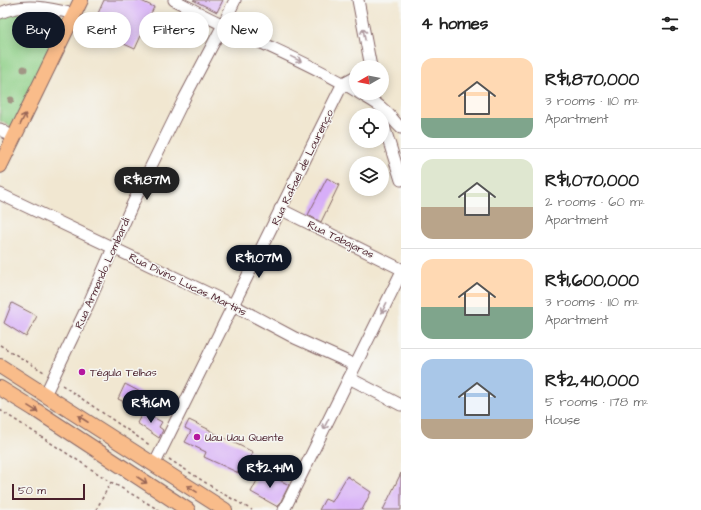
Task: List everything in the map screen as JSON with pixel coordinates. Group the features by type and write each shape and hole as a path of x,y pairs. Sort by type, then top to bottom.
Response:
{"main road":[{"path":"75,12 81,0"},
{"path":"0,166 73,16"},
{"path":"0,366 45,395 157,459 225,510"},
{"path":"0,388 188,510"}],"street":[{"path":"174,0 217,22"},
{"name":"Rua Armando Lombardi","path":"229,12 235,0"},
{"path":"358,0 367,60"},
{"path":"0,13 6,10 32,7 73,14"},
{"name":"Rua Armando Lombardi","path":"45,395 88,306 137,196 217,37"},
{"path":"272,48 349,87"},
{"path":"343,83 349,80"},
{"name":"Rua Rafael de Lourenço","path":"157,459 343,83"},
{"path":"367,100 377,108"},
{"path":"389,116 401,128"},
{"path":"0,129 14,138"},
{"path":"389,142 401,180"},
{"name":"Rua Divino Lucas Martins","path":"0,194 233,305 295,338 355,365"},
{"name":"Rua Tabajaras","path":"280,209 401,269"},
{"path":"284,510 401,273"},
{"path":"349,378 401,405"}],"path":[{"path":"0,345 53,378 157,459 252,510"},
{"path":"0,410 111,482 159,510"},
{"path":"96,510 111,482"}],"green space":[{"path":"37,9 48,12 21,12"},
{"path":"12,14 12,48 51,48 12,127 0,121 0,16"}],"building":[{"path":"104,0 139,0 154,7 152,12 139,12 139,40 135,49 131,47 131,12 99,12"},
{"path":"193,0 223,0 217,12"},
{"path":"327,178 339,185 321,222 308,215"},
{"path":"12,303 37,316 26,337 4,323"},
{"path":"125,384 148,396 141,410 118,399"},
{"path":"143,412 162,422 159,427 163,430 159,438 137,423"},
{"path":"189,420 253,452 243,475 204,457 206,452 185,442 191,431 185,428"},
{"path":"262,471 289,485 278,507 251,492"},
{"path":"401,473 401,510 383,510"},
{"path":"347,476 371,492 362,510 319,510 325,499 332,502"}],"place":[{"name":"Tégula Telhas","path":"82,372"},
{"name":"Uau Uau Quente","path":"197,437"}]}
